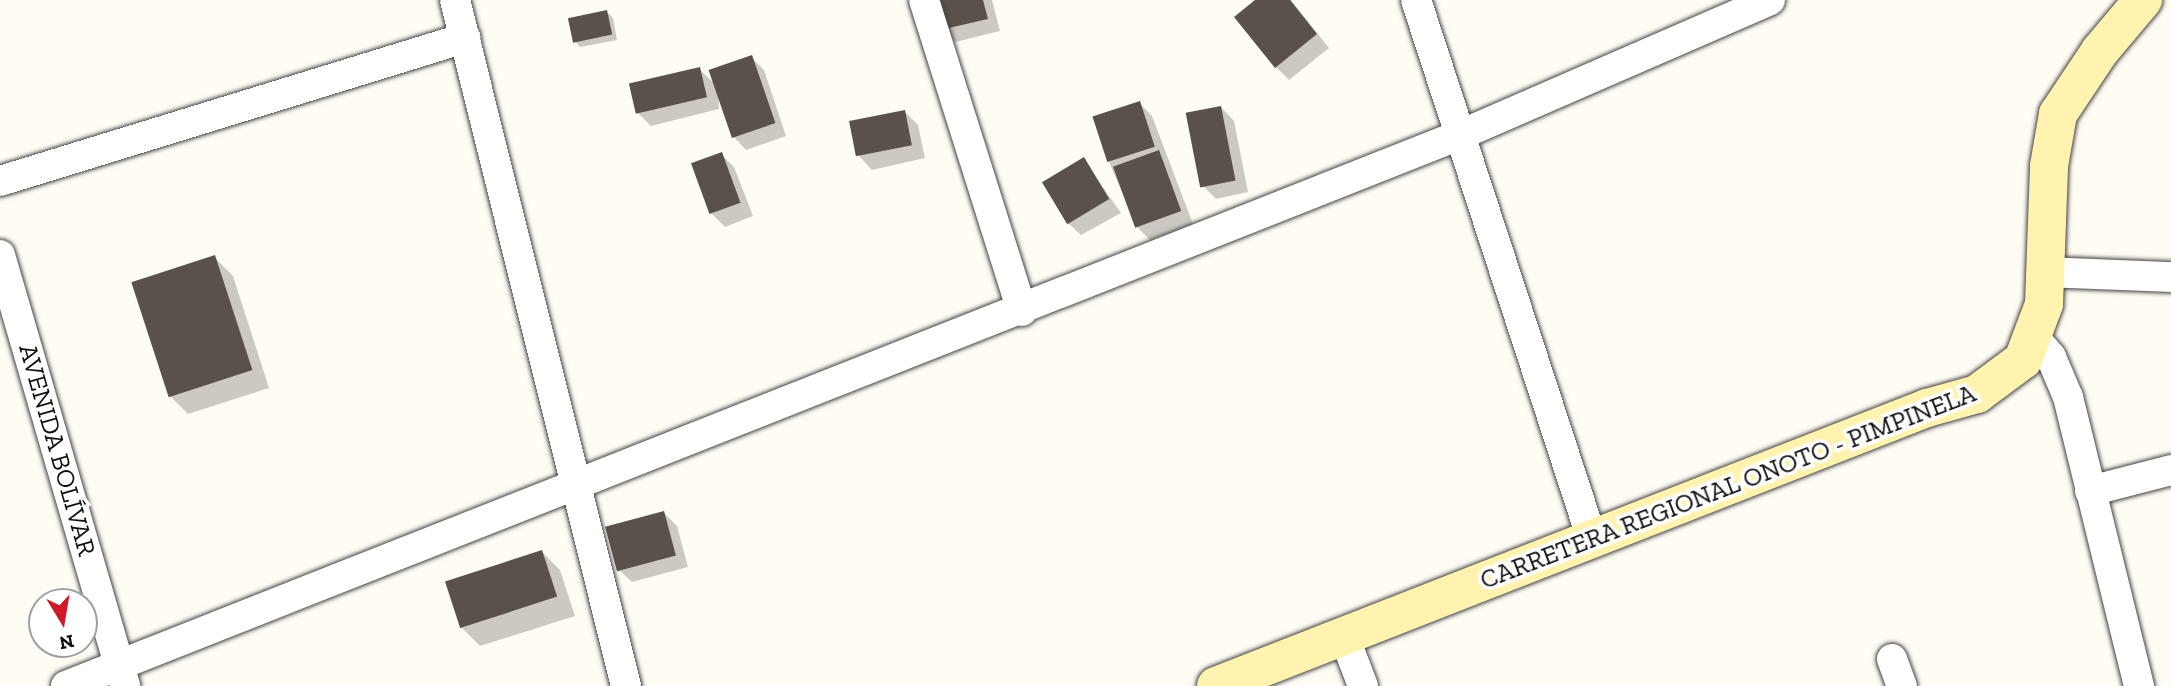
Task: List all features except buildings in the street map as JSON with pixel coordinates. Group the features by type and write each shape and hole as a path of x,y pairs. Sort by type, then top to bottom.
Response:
{"main road":[{"name":"CARRETERA REGIONAL ONOTO - PIMPINELA","path":"1216,686 1927,408 1977,394 2023,360 2044,304 2049,166 2057,114 2100,51 2143,0"}],"street":[{"path":"455,0 579,486 626,686"},
{"path":"924,0 1022,311"},
{"path":"1416,0 1592,539"},
{"path":"66,686 122,675 579,486 1460,135 1770,0"},
{"path":"0,181 466,38"},
{"name":"AVENIDA BOLÍVAR","path":"0,255 122,675"},
{"path":"2046,272 2171,277"},
{"path":"2032,335 2051,357 2068,397 2139,686"},
{"path":"2090,491 2171,470"},
{"path":"1344,636 1363,686"}]}
